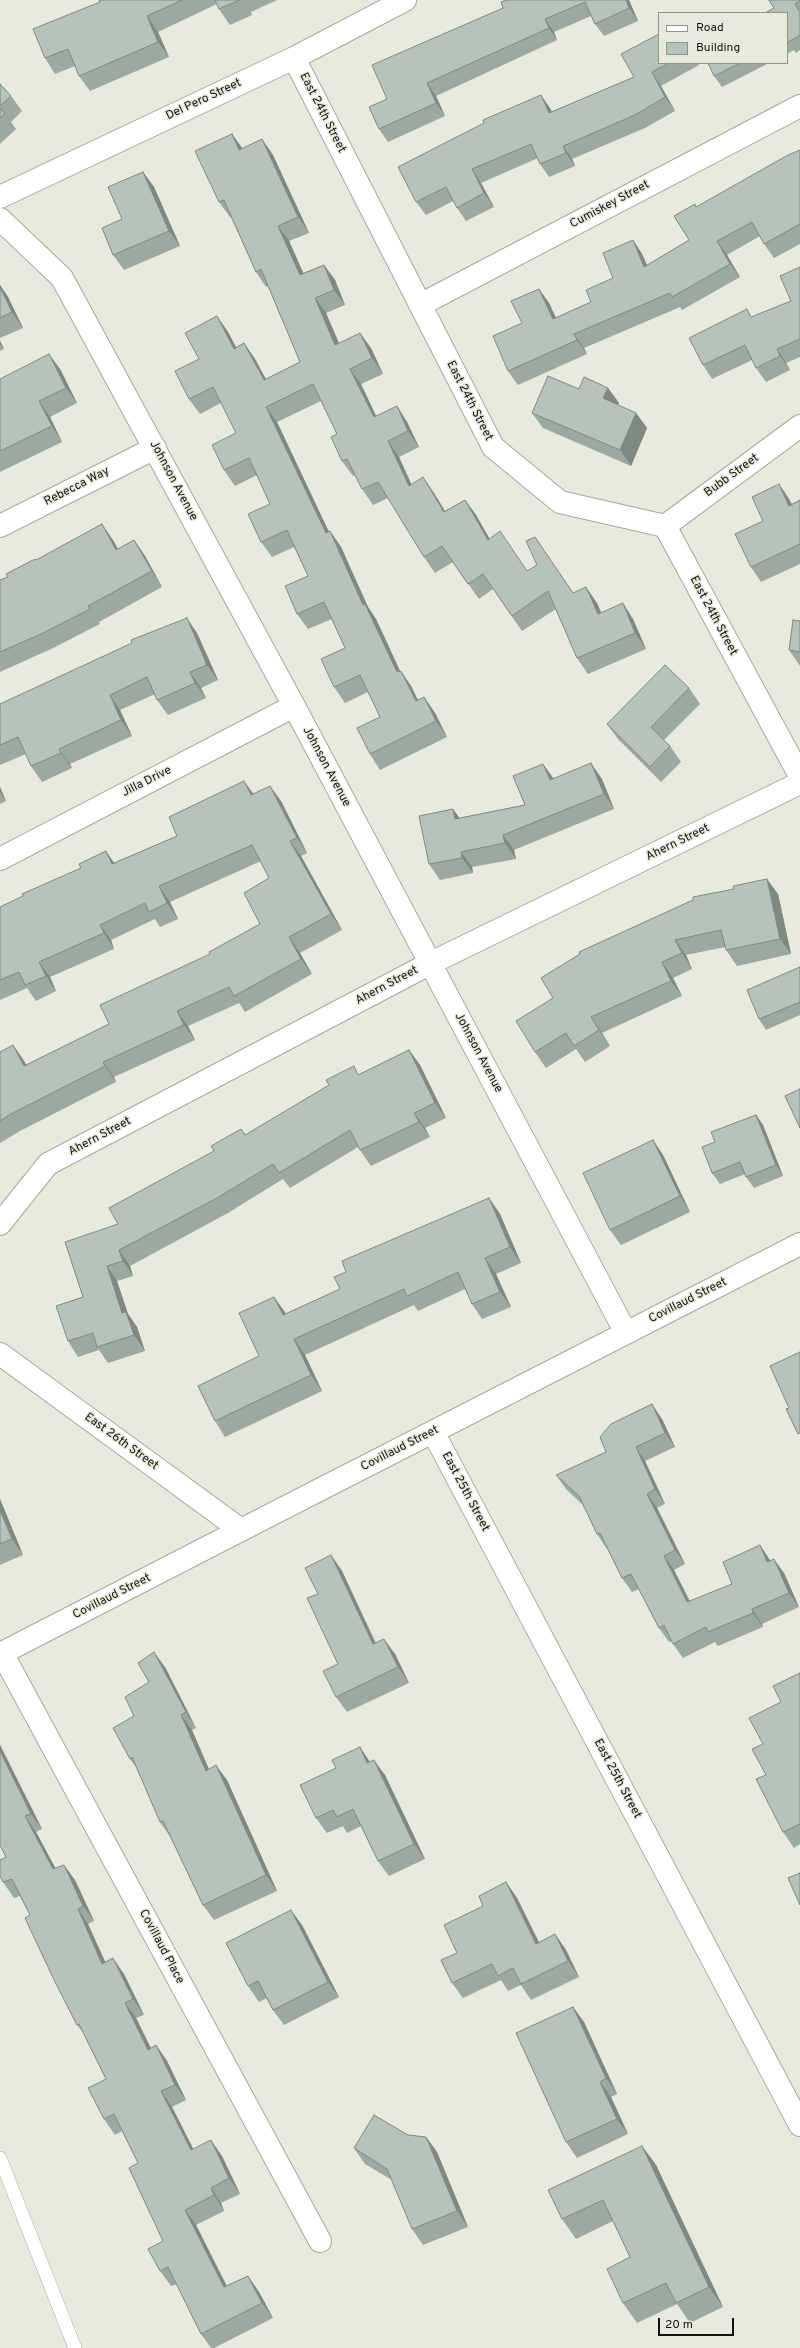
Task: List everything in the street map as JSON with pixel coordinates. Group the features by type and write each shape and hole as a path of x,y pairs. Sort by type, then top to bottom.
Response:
{"street":[{"name":"Del Pero Street","path":"0,197 294,58 405,0"},
{"name":"East 24th Street","path":"294,58 493,447 560,502 665,526 800,776"},
{"name":"Cumiskey Street","path":"420,305 800,106"},
{"name":"Johnson Avenue","path":"0,219 62,278 294,706 626,1333"},
{"name":"Bubb Street","path":"665,526 800,426"},
{"name":"Rebecca Way","path":"0,526 155,448"},
{"name":"Jilla Drive","path":"0,859 294,706"},
{"name":"Ahern Street","path":"0,1224 48,1164 431,963 800,783"},
{"name":"Covillaud Street","path":"1,1653 800,1244"},
{"name":"East 26th Street","path":"0,1354 241,1530"},
{"name":"East 25th Street","path":"434,1432 800,2125"},
{"name":"Covillaud Place","path":"1,1653 320,2241"}],"lane":[{"path":"0,2158 75,2348"}],"building":[{"path":"99,0 182,0 147,16 158,42 79,76 68,49 45,58 33,29 100,2"},
{"path":"215,0 240,0 219,9"},
{"path":"506,0 626,0 629,8 595,24 585,2 545,19 549,28 427,83 436,103 379,129 369,107 387,99 372,65 503,8 501,2"},
{"path":"769,0 800,0 795,4 800,12 800,35 788,42 788,12 767,12 774,8"},
{"path":"658,35 658,64 667,64 652,72 665,97 635,115 563,146 566,153 540,164 531,144 472,169 484,193 457,208 446,187 416,202 398,167 484,123 483,120 541,95 549,113 634,77 621,54"},
{"path":"708,64 738,64 714,76"},
{"path":"0,84 11,96 0,106"},
{"path":"0,109 5,113 0,118"},
{"path":"232,134 239,150 262,139 298,217 278,226 300,275 324,265 334,290 315,298 335,345 360,333 372,358 350,369 374,417 397,406 408,431 388,441 409,486 423,477 444,512 465,500 488,540 500,531 527,571 537,565 526,541 535,537 573,593 586,587 598,614 623,603 635,633 577,658 548,591 512,616 483,574 468,584 442,546 424,557 378,482 362,489 347,459 342,461 331,437 337,434 313,384 266,407 326,533 330,531 363,605 365,604 397,672 401,671 416,701 424,697 436,721 370,754 357,728 380,717 360,675 334,687 321,659 345,648 324,602 297,614 285,586 308,576 287,530 261,542 248,514 270,504 249,458 224,470 212,445 236,433 213,387 189,399 175,371 199,359 185,333 217,316 234,349 244,343 264,380 300,362 261,269 256,272 224,200 219,202 195,151"},
{"path":"800,150 800,224 764,244 752,222 717,241 730,264 672,297 670,293 574,334 577,340 508,371 493,336 522,323 511,301 539,289 553,319 591,302 586,290 613,278 603,253 633,240 644,267 689,240 674,216 695,204 696,207 788,155"},
{"path":"143,172 169,231 113,255 102,228 122,219 108,187"},
{"path":"800,267 800,339 777,349 780,356 756,368 745,345 703,365 689,338 747,309 751,317 791,301 780,276"},
{"path":"0,287 12,312 0,318"},
{"path":"49,354 66,388 39,401 52,426 0,451 0,379"},
{"path":"548,376 579,389 584,377 608,388 603,398 636,413 620,450 532,413"},
{"path":"779,484 789,506 800,500 800,544 751,567 735,534 763,521 752,497"},
{"path":"102,524 116,550 134,540 152,571 88,606 90,609 41,634 0,652 0,580 8,577 6,574 35,559 36,560"},
{"path":"187,618 207,665 190,672 195,683 157,700 147,677 110,695 121,720 59,749 61,753 31,766 18,737 0,745 0,704 132,643 131,640"},
{"path":"793,620 800,621 800,652 789,650"},
{"path":"665,665 689,688 651,727 670,746 650,767 607,724"},
{"path":"591,763 604,794 503,835 505,843 461,852 462,858 429,864 419,816 453,809 455,819 525,805 513,776 543,764 550,780"},
{"path":"244,781 251,795 270,786 297,838 290,841 331,914 289,937 301,959 234,996 229,987 177,1011 184,1025 103,1062 105,1066 0,1121 0,1052 13,1045 24,1066 109,1024 100,1005 210,954 209,952 260,924 244,893 269,878 252,845 159,886 167,903 149,912 145,903 100,925 104,933 39,962 46,976 25,985 19,972 0,980 0,907 23,896 22,894 81,868 79,864 106,851 112,864 177,836 169,817"},
{"path":"767,879 780,939 726,950 721,930 675,940 682,953 662,962 671,981 591,1017 599,1030 574,1046 566,1033 535,1052 516,1021 553,998 541,978 580,954 579,952 693,900 693,897 734,889 733,886"},
{"path":"800,967 800,1002 759,1019 747,990"},
{"path":"409,1050 435,1103 414,1113 419,1122 360,1150 350,1130 279,1173 273,1164 217,1198 119,1250 123,1261 107,1266 122,1313 126,1312 134,1335 97,1347 93,1333 68,1341 56,1306 83,1297 65,1242 118,1224 109,1208 214,1151 211,1146 241,1129 245,1135 329,1085 326,1080 354,1066 358,1075"},
{"path":"800,1089 800,1128 785,1096"},
{"path":"756,1115 776,1165 746,1177 740,1162 712,1173 702,1147 715,1142 711,1132"},
{"path":"653,1140 680,1196 610,1230 583,1173"},
{"path":"489,1198 510,1247 485,1258 500,1292 472,1304 458,1272 407,1296 404,1289 294,1339 311,1375 215,1421 198,1386 259,1356 239,1313 274,1297 283,1315 340,1289 334,1277 346,1272 342,1261"},
{"path":"800,1352 800,1433 798,1434 786,1409 789,1408 770,1366"},
{"path":"652,1404 665,1433 636,1447 655,1489 647,1494 675,1550 664,1556 687,1602 732,1584 723,1562 760,1545 767,1562 774,1559 789,1593 752,1609 753,1613 708,1632 706,1627 673,1644 664,1625 659,1628 631,1574 622,1578 600,1533 597,1534 579,1496 556,1475 606,1452 600,1437 611,1424"},
{"path":"0,1510 12,1539 0,1544"},
{"path":"331,1555 373,1644 384,1639 398,1667 336,1697 323,1671 338,1664 307,1598 318,1594 305,1568"},
{"path":"154,1652 186,1712 181,1715 206,1771 216,1765 266,1875 203,1905 163,1821 160,1822 132,1757 130,1759 113,1728 134,1716 125,1697 149,1682 138,1663"},
{"path":"800,1673 800,1824 783,1832 756,1779 766,1775 752,1749 763,1744 749,1718 781,1702 773,1686"},
{"path":"360,1747 367,1763 374,1760 414,1844 378,1861 353,1809 337,1817 333,1810 316,1818 300,1785 336,1768 332,1760"},
{"path":"0,1751 31,1814 25,1816 53,1869 64,1865 83,1906 78,1909 102,1964 113,1958 133,1999 125,2003 148,2050 156,2045 175,2085 161,2091 191,2150 211,2140 229,2178 211,2188 214,2195 185,2210 224,2287 248,2276 262,2303 201,2334 168,2267 160,2271 148,2249 163,2241 129,2168 138,2163 114,2114 104,2119 88,2088 106,2079 79,2024 77,2025 55,1982 25,1918 30,1915 12,1879 3,1882 0,1876 0,1860 6,1857 0,1845"},
{"path":"800,1873 800,1905 788,1878"},
{"path":"506,1882 536,1944 555,1934 568,1961 521,1984 513,1968 498,1976 492,1964 452,1983 441,1960 457,1953 444,1925 483,1906 479,1896"},
{"path":"291,1910 328,1982 273,2010 258,1981 248,1986 226,1943"},
{"path":"573,2007 606,2078 600,2082 617,2119 566,2142 516,2033"},
{"path":"374,2115 408,2135 426,2137 457,2211 412,2229 387,2169 354,2148"},
{"path":"642,2146 709,2287 676,2303 666,2283 623,2303 607,2269 630,2257 603,2200 562,2219 548,2190"}]}
